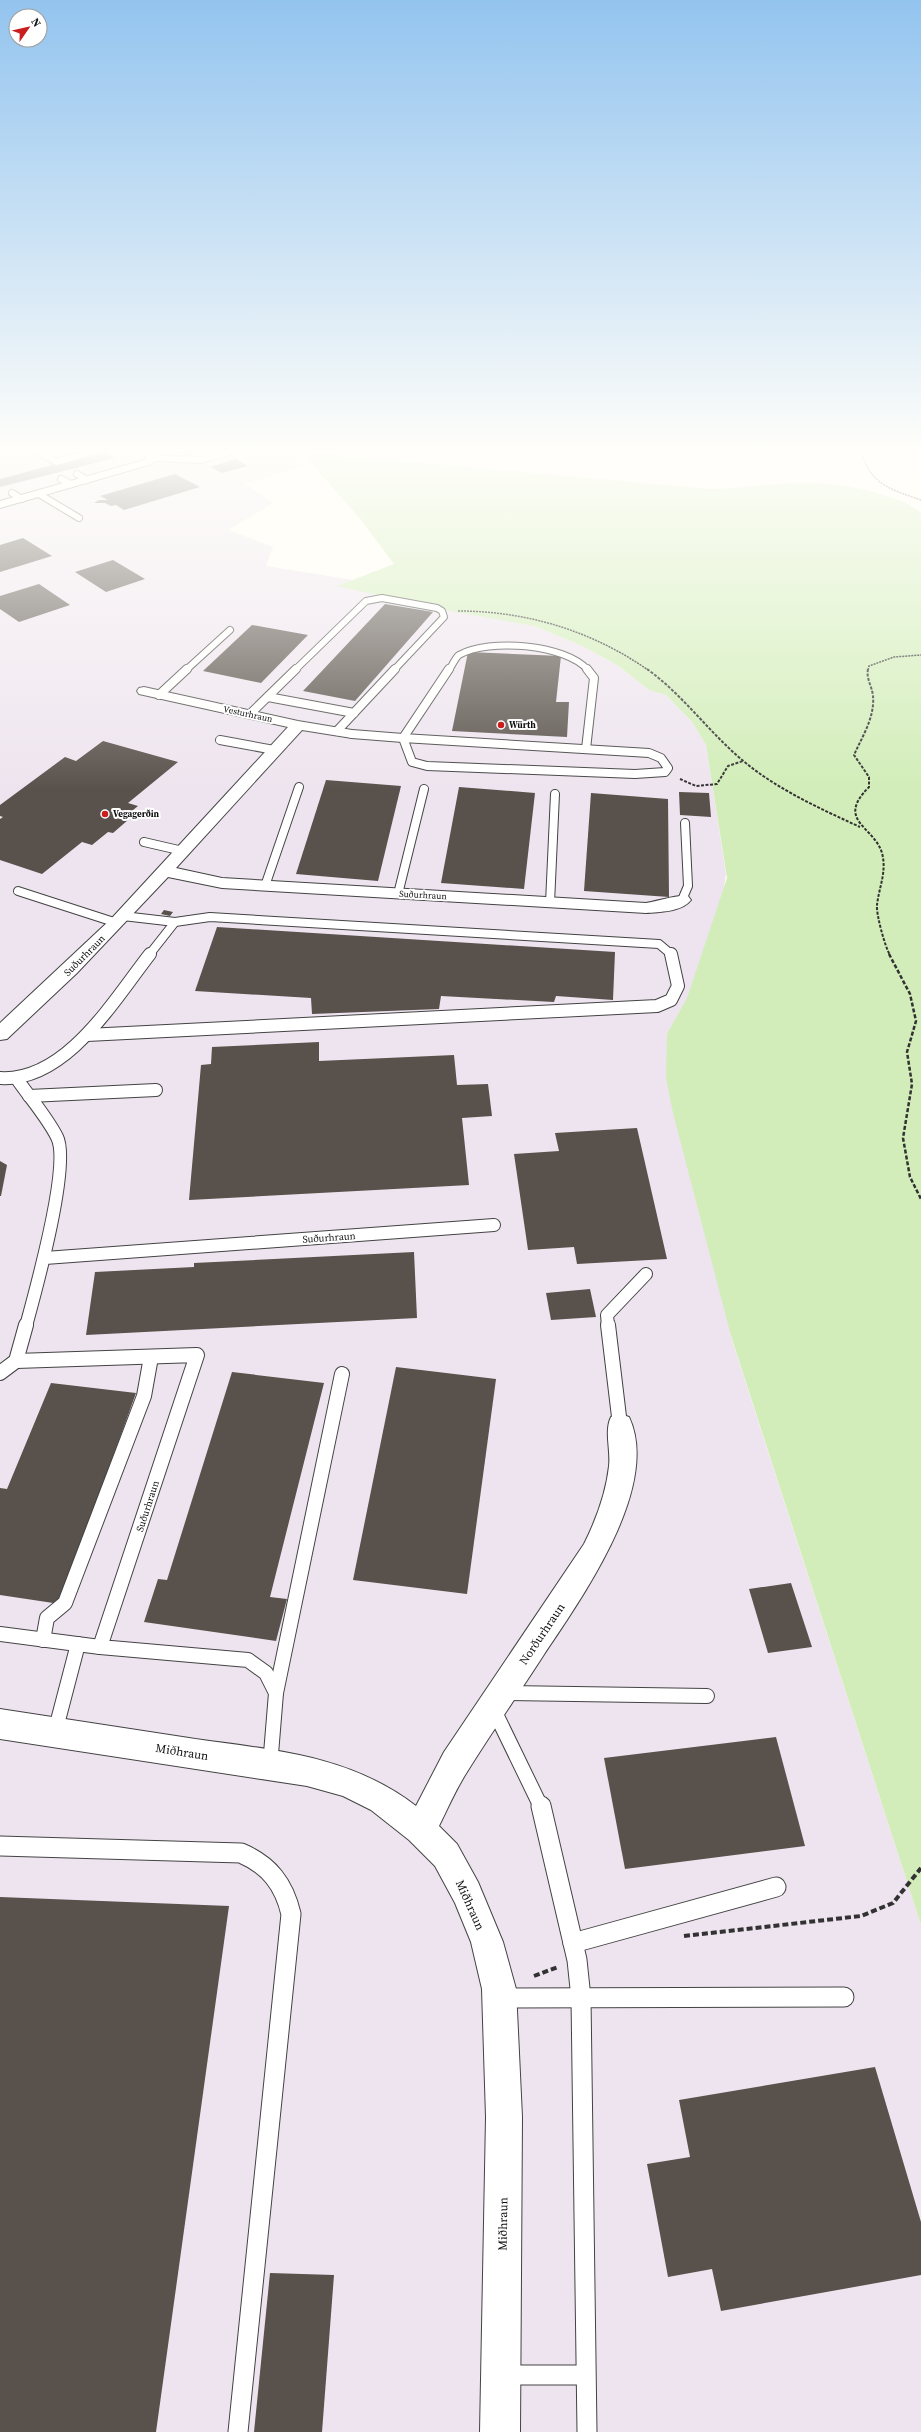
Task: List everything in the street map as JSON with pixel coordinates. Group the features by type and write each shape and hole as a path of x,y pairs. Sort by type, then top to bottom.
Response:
{"street":[{"name":"Vesturhraun","path":"144,691 298,725 352,734"},
{"name":"Suðurhraun","path":"0,1034 71,969 120,919 298,725"},
{"name":"Suðurhraun","path":"164,871 222,883 646,908 670,905 682,900"},
{"name":"Norðurhraun","path":"420,1829 455,1763 586,1567 602,1538 614,1508 621,1480 623,1450 620,1425"},
{"name":"Miðhraun","path":"0,1724 307,1771 347,1782 382,1799 420,1829 446,1855 467,1893 486,1942 499,1994 504,2117 500,2432"}],"lane":[{"path":"250,714 366,601 382,598 437,608 442,611 444,617 337,731"},
{"path":"160,695 230,630"},
{"path":"403,738 458,656 469,649 484,646 537,649 574,659 586,667 594,678 586,749"},
{"path":"268,697 354,712"},
{"path":"352,734 658,755 666,763 668,768 665,772 635,774 427,766 412,762 403,738"},
{"path":"220,740 274,750"},
{"path":"265,886 299,787"},
{"path":"398,894 424,789"},
{"path":"550,902 555,794"},
{"path":"682,900 688,886 685,823"},
{"path":"144,842 183,851"},
{"path":"18,890 120,919 175,922 210,917 659,944 671,953 676,968 678,986 671,1000 657,1006 87,1034"},
{"path":"0,1078 17,1079 53,1063 87,1034 175,922"},
{"path":"0,1373 16,1361 45,1258 60,1163 58,1138 17,1079"},
{"path":"29,1096 156,1090"},
{"name":"Suðurhraun","path":"45,1258 494,1225"},
{"path":"620,1425 607,1315 646,1274"},
{"name":"Suðurhraun","path":"16,1361 197,1355 100,1647"},
{"path":"42,1640 47,1618 65,1603 144,1396 151,1357"},
{"path":"270,1766 276,1693 342,1374"},
{"path":"0,1634 100,1647 248,1660 266,1673 276,1693"},
{"path":"55,1732 78,1644"},
{"path":"587,2432 585,2375 581,1998 575,1951 540,1803 498,1700 706,1696"},
{"path":"0,1846 241,1853 266,1866 276,1876 288,1900 291,1914 238,2432"},
{"path":"575,1951 776,1887"},
{"path":"499,1994 581,1998 844,1997"},
{"path":"500,2375 585,2375"}],"path":[{"path":"442,611 516,615 564,628 606,645 639,663 664,682 743,761 772,782 818,808 861,827 873,838 882,853 884,876 877,906 888,952 910,994 916,1021 907,1052 912,1084 903,1138 910,1177 921,1199"},
{"path":"861,827 854,811 859,798 869,787 869,777 854,754 871,716 873,695 866,676 869,666 881,659 900,655 921,655"},
{"path":"665,772 696,786 717,784 728,766 743,761"},
{"path":"676,1936 861,1916 893,1903 921,1868"},
{"path":"499,1994 575,1951"}],"shaded area":[{"path":"0,563 267,563 266,566 427,592 499,619 534,626 580,645 617,665 649,690 666,695 692,722 706,745 726,874 707,1005 731,1337 921,1925 921,2432 0,2432"}],"green space":[{"path":"921,563 921,1925 731,1336 673,1113 666,1078 667,1034 687,998 727,878 706,745 692,722 666,695 649,690 617,665 580,645 534,626 444,610 337,586 394,564"}],"building":[{"path":"0,563 28,563 0,572"},
{"path":"102,563 119,563 145,579 106,592 75,572"},
{"path":"39,584 70,605 19,622 0,609 0,596"},
{"path":"385,604 433,612 355,701 303,691"},
{"path":"252,625 308,635 261,683 203,671"},
{"path":"468,652 561,656 556,702 569,702 567,737 452,731"},
{"path":"103,741 178,762 128,803 138,806 122,819 128,820 113,833 108,832 92,845 82,842 42,874 0,860 0,819 3,817 0,816 0,805 65,757 76,761"},
{"path":"326,780 401,786 378,881 296,874"},
{"path":"459,787 535,793 524,889 441,883"},
{"path":"679,792 709,793 711,817 680,815"},
{"path":"591,793 668,799 669,897 584,891"},
{"path":"164,910 173,912 170,916 161,914"},
{"path":"217,927 615,952 613,1000 556,996 554,1002 441,996 439,1009 312,1014 311,998 195,991"},
{"path":"319,1042 319,1061 454,1055 457,1085 488,1084 492,1116 462,1118 469,1185 189,1200 201,1065 211,1064 212,1047"},
{"path":"637,1128 667,1259 577,1264 574,1247 528,1250 514,1154 559,1151 555,1133"},
{"path":"0,1161 7,1165 1,1196 0,1196"},
{"path":"414,1252 417,1318 86,1335 95,1272 194,1267 194,1263"},
{"path":"590,1289 596,1317 551,1320 546,1293"},
{"path":"396,1367 496,1379 467,1594 353,1580"},
{"path":"232,1372 324,1383 270,1597 287,1599 276,1641 144,1622 158,1579 167,1580"},
{"path":"51,1383 136,1393 60,1604 0,1595 0,1488 7,1489"},
{"path":"791,1583 812,1647 768,1653 749,1589"},
{"path":"776,1737 805,1846 625,1869 604,1758"},
{"path":"0,1897 229,1906 156,2432 0,2432"},
{"path":"875,2067 921,2222 921,2275 721,2311 712,2269 668,2277 647,2164 690,2157 679,2100"},
{"path":"270,2273 334,2275 322,2432 254,2432"}],"place":[{"name":"Würth","path":"501,725"},
{"name":"Vegagerðin","path":"105,814"}]}
